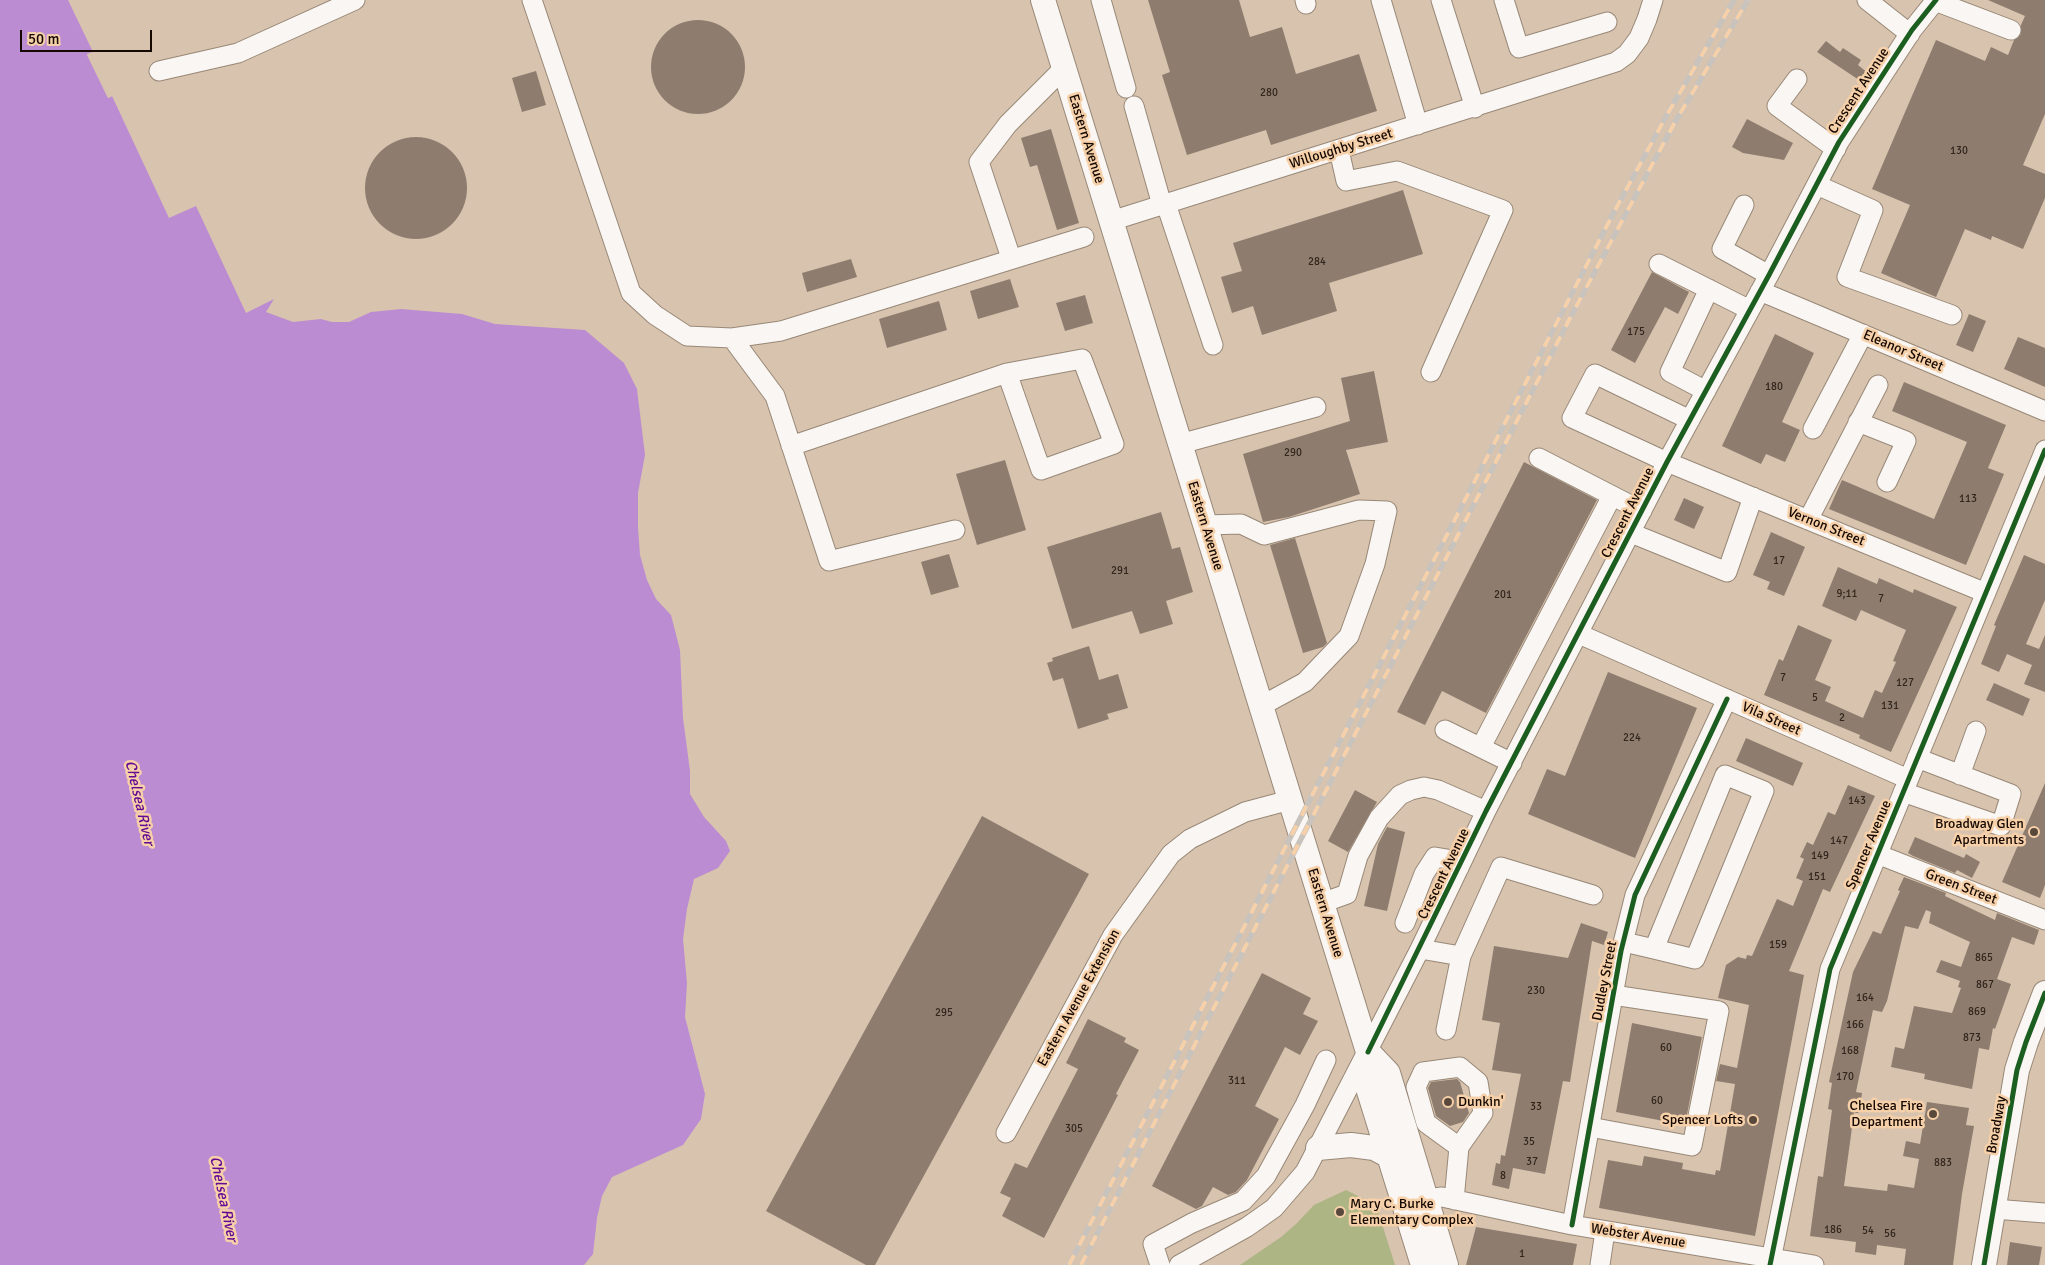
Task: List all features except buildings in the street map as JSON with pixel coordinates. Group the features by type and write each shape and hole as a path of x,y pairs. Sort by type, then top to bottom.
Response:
{"main road":[{"name":"Eastern Avenue","path":"1043,0 1368,1052 1366,1085 1388,1156 1415,1202 1446,1265"},
{"name":"Broadway","path":"1984,1265 2017,1070 2031,1027 2045,993"},
{"name":"Eastern Avenue","path":"1368,1052 1388,1073 1416,1127 1415,1202 1423,1265"},
{"path":"1318,1148 1351,1145 1374,1148 1388,1156"}],"street":[{"path":"159,71 238,53 355,0"},
{"path":"532,0 631,293 656,315 687,336 732,338 781,331 1011,258 1084,237"},
{"path":"1101,0 1126,88"},
{"path":"1381,0 1418,125"},
{"path":"1441,0 1474,108"},
{"path":"1504,0 1519,48 1607,22"},
{"name":"Willoughby Street","path":"1111,221 1571,78 1616,62 1627,54 1638,38 1647,20 1653,0"},
{"path":"1867,0 1910,34"},
{"path":"1935,1 2011,30"},
{"name":"Crescent Avenue","path":"1179,1265 1248,1227 1274,1208 1305,1172 1420,949 1486,811 1667,462 1836,149 1910,34 1935,1"},
{"path":"1011,258 979,162 1008,124 1064,68"},
{"path":"1797,80 1777,106 1836,149"},
{"path":"1134,106 1164,204 1213,345"},
{"path":"1339,150 1346,181 1397,171 1503,210 1431,372"},
{"path":"1817,185 1873,210 1847,277 1952,315"},
{"name":"Eleanor Street","path":"1744,205 1722,249 1765,283 1863,334 2045,411"},
{"path":"1659,264 1750,310"},
{"path":"1706,391 1670,372 1709,289"},
{"path":"1813,429 1863,334"},
{"path":"732,338 775,396 829,561 955,530"},
{"path":"791,446 1007,373 1082,359 1114,444 1042,470 1007,373"},
{"name":"Vernon Street","path":"1690,420 1595,374 1572,418 1667,462 1986,593"},
{"path":"1808,520 1878,385"},
{"path":"1180,444 1316,407"},
{"path":"1858,422 1906,441 1887,482"},
{"path":"1538,458 1642,511"},
{"name":"Spencer Avenue","path":"1771,1261 1826,982 1877,854 2043,458"},
{"path":"1481,747 1612,496"},
{"path":"1631,533 1727,572 1753,497"},
{"path":"1205,525 1241,524 1264,535 1359,510 1387,511 1374,564 1349,636 1305,682 1261,706"},
{"name":"Vila Street","path":"1579,634 1727,699 1906,785 2001,826 2011,794 1960,775"},
{"name":"Dudley Street","path":"1572,1225 1624,942 1635,895 1727,699"},
{"path":"1445,730 1512,763"},
{"path":"1917,758 1960,775 1976,731"},
{"path":"1624,942 1695,959 1764,790 1724,776 1654,949"},
{"path":"1322,903 1347,894 1358,856 1379,818 1400,795 1424,787 1438,790 1486,811"},
{"name":"Eastern Avenue Extension","path":"1006,1133 1113,934 1171,854 1190,839 1245,812 1290,800"},
{"name":"Green Street","path":"1877,854 2045,920"},
{"path":"1405,923 1424,874 1435,857 1447,860 1459,868"},
{"path":"1446,1030 1461,956 1501,867 1593,895"},
{"path":"1420,949 1461,956"},
{"path":"1590,1127 1692,1146 1719,1011 1614,995"},
{"path":"1160,1265 1153,1244 1192,1223 1244,1201 1266,1176 1305,1105 1326,1060"},
{"path":"1454,1200 1459,1147 1483,1113 1478,1082 1460,1067 1423,1072 1416,1087 1416,1127 1459,1147"},
{"path":"1305,1105 1333,1120"},
{"name":"Webster Avenue","path":"1415,1202 1442,1198 1572,1225 1771,1261 1814,1265"},
{"path":"1994,1209 2045,1213"},
{"path":"1600,1265 1605,1230"}],"green space":[{"name":"Mary C. Burke Elementary Complex","path":"1346,1190 1376,1205 1395,1265 1240,1265 1281,1237 1314,1205"}],"water":[{"name":"Chelsea River","path":"0,0 68,0 93,52 87,55 108,98 112,96 169,218 196,206 246,313 274,299 266,312 293,322 321,319 332,322 349,322 371,312 401,309 462,314 495,324 585,330 624,363 637,389 645,455 638,493 640,555 647,580 656,599 671,615 680,650 683,718 690,771 690,794 704,817 726,841 730,851 718,868 694,879 683,939 687,983 685,1017 705,1094 701,1119 683,1145 612,1177 602,1196 597,1218 593,1254 584,1265 0,1265"}],"pier":[{"path":"95,51 95,54 90,56 109,95 115,95 108,98 87,54"}],"railway":[{"path":"1069,1265 1614,212 1668,113 1734,0"},
{"path":"1081,1265 1569,320 1675,122 1748,0"}],"cycle path":[{"path":"1368,1052 1486,811 1667,462 1839,142 1912,30 1936,0"},
{"path":"1770,1265 1830,969 2045,450"},
{"path":"1572,1225 1621,951 1635,895 1727,699"},
{"path":"1984,1265 2017,1070 2045,993"}],"place":[{"name":"Broadway Glen Apartments","path":"2034,832"},
{"name":"Dunkin'","path":"1448,1102"},
{"name":"Chelsea Fire Department","path":"1933,1114"},
{"name":"Spencer Lofts","path":"1753,1120"},
{"name":"Mary C. Burke Elementary Complex","path":"1340,1212"}]}
